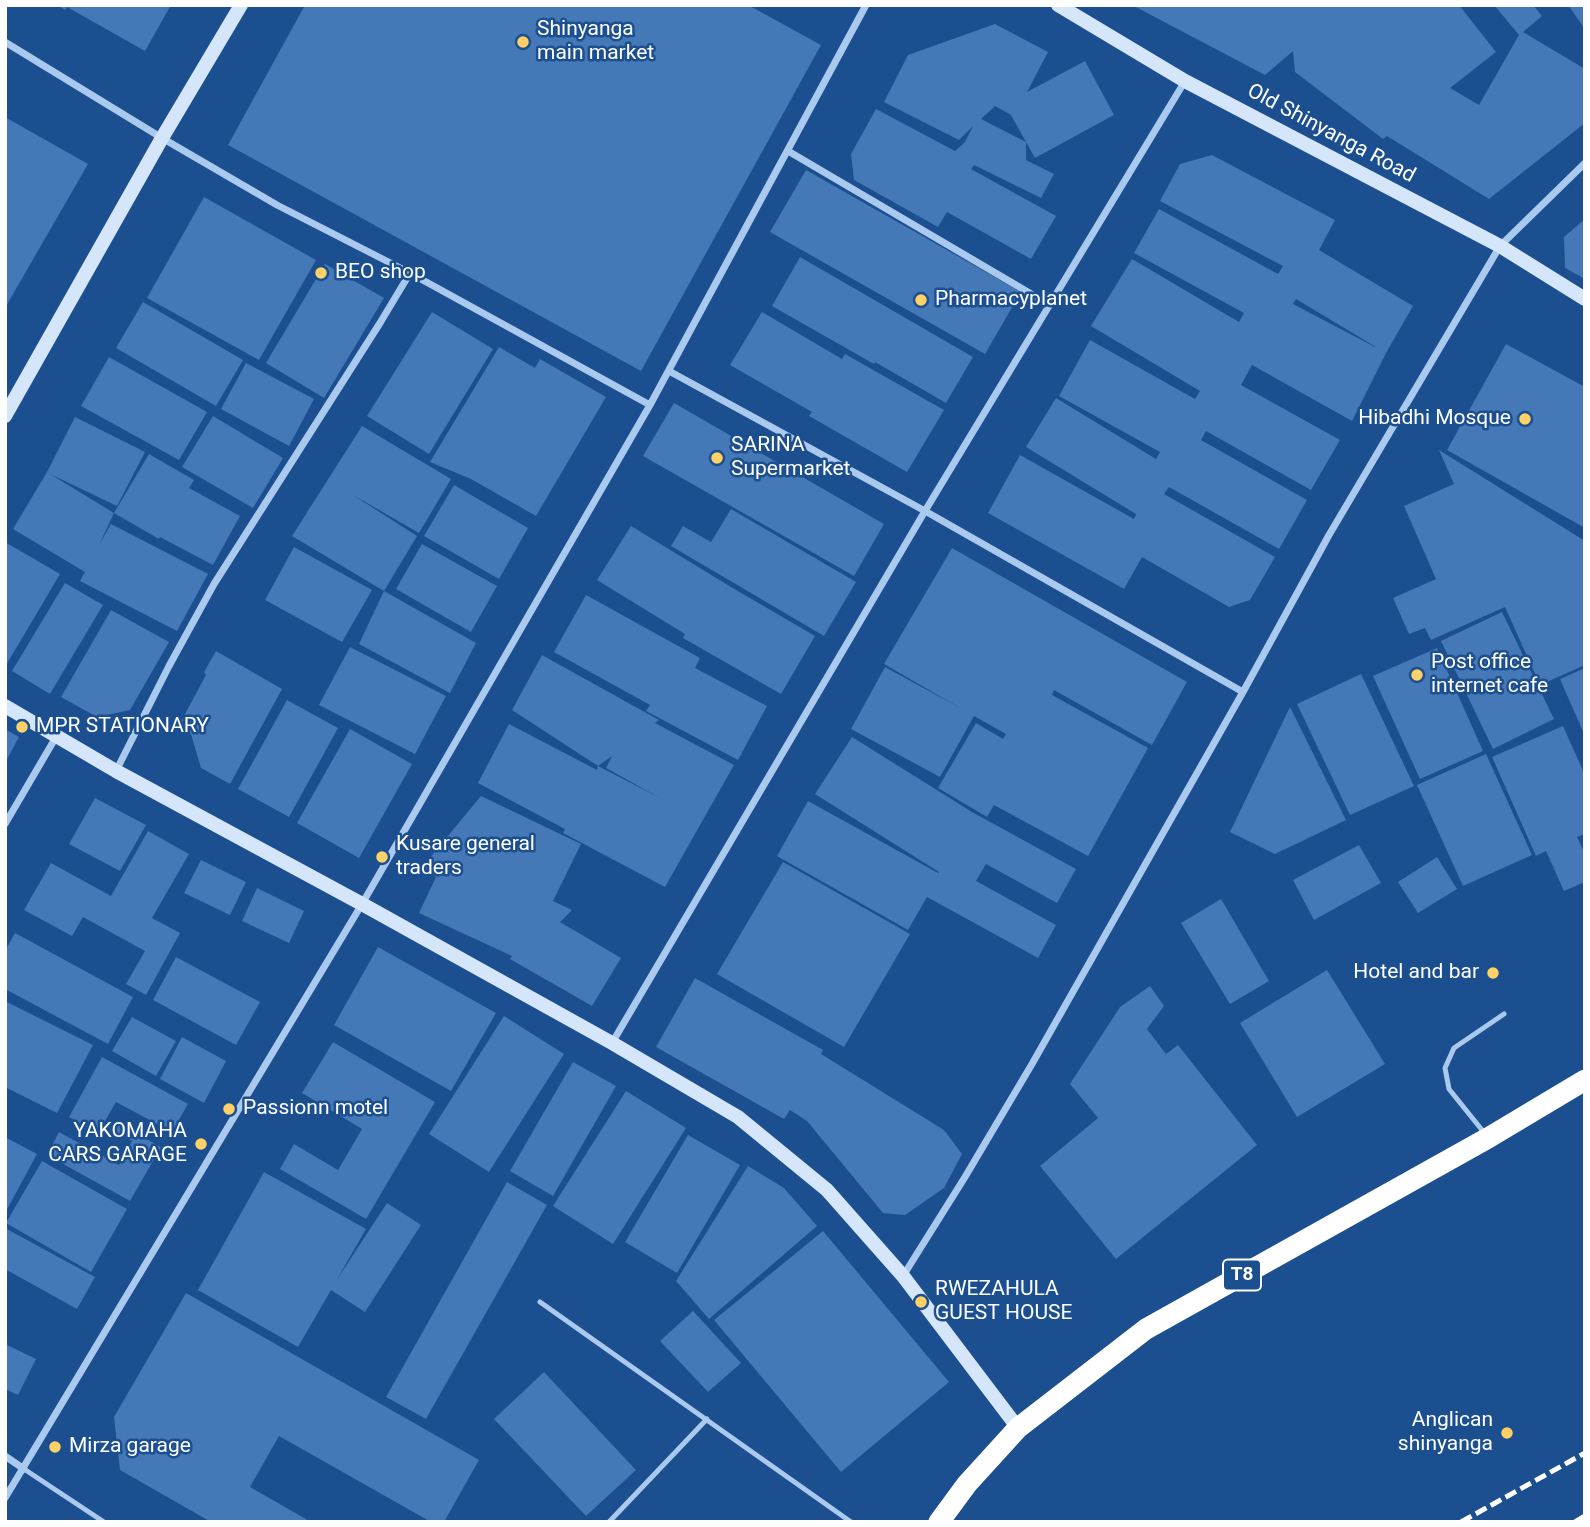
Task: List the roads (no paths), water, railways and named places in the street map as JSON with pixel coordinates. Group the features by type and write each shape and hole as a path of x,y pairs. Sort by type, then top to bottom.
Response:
{"highway":[{"name":"T8","path":"939,1522 967,1484 1018,1429 1146,1329 1488,1138 1584,1081"}],"street":[{"path":"5,416 162,138 241,5"},
{"path":"5,1498 362,904 650,405 866,5"},
{"name":"Old Shinyanga Road","path":"1058,5 1185,81 1500,246 1585,299"},
{"path":"5,42 277,205 410,273 650,405"},
{"path":"612,1043 925,511 1185,81"},
{"path":"788,151 1050,304"},
{"path":"903,1276 1032,1064 1329,535 1500,246 1585,163"},
{"path":"116,771 214,584 410,273"},
{"path":"669,372 925,511 1243,692"},
{"path":"5,706 116,771 612,1043 738,1117 827,1190 903,1276 1018,1429"},
{"path":"5,824 57,736"},
{"path":"5,1456 24,1469"}],"lane":[{"path":"1488,1138 1449,1089 1446,1068 1454,1048 1504,1014"},
{"path":"540,1302 851,1522"},
{"path":"609,1522 707,1419"},
{"path":"24,1469 104,1522"}],"railway":[{"path":"1461,1522 1585,1453"},
{"path":"1575,1522 1585,1516"}],"place":[{"name":"Shinyanga main market","path":"523,42"},
{"name":"BEO shop","path":"321,273"},
{"name":"Pharmacyplanet","path":"921,300"},
{"name":"Hibadhi Mosque","path":"1525,419"},
{"name":"SARINA Supermarket","path":"717,458"},
{"name":"Post office internet cafe","path":"1417,675"},
{"name":"MPR STATIONARY","path":"22,727"},
{"name":"Kusare general traders","path":"382,857"},
{"name":"Hotel and bar","path":"1493,973"},
{"name":"Passionn motel","path":"229,1109"},
{"name":"YAKOMAHA CARS GARAGE","path":"201,1144"},
{"name":"RWEZAHULA GUEST HOUSE","path":"921,1302"},
{"name":"Anglican shinyanga","path":"1507,1433"},
{"name":"Mirza garage","path":"55,1447"}]}
